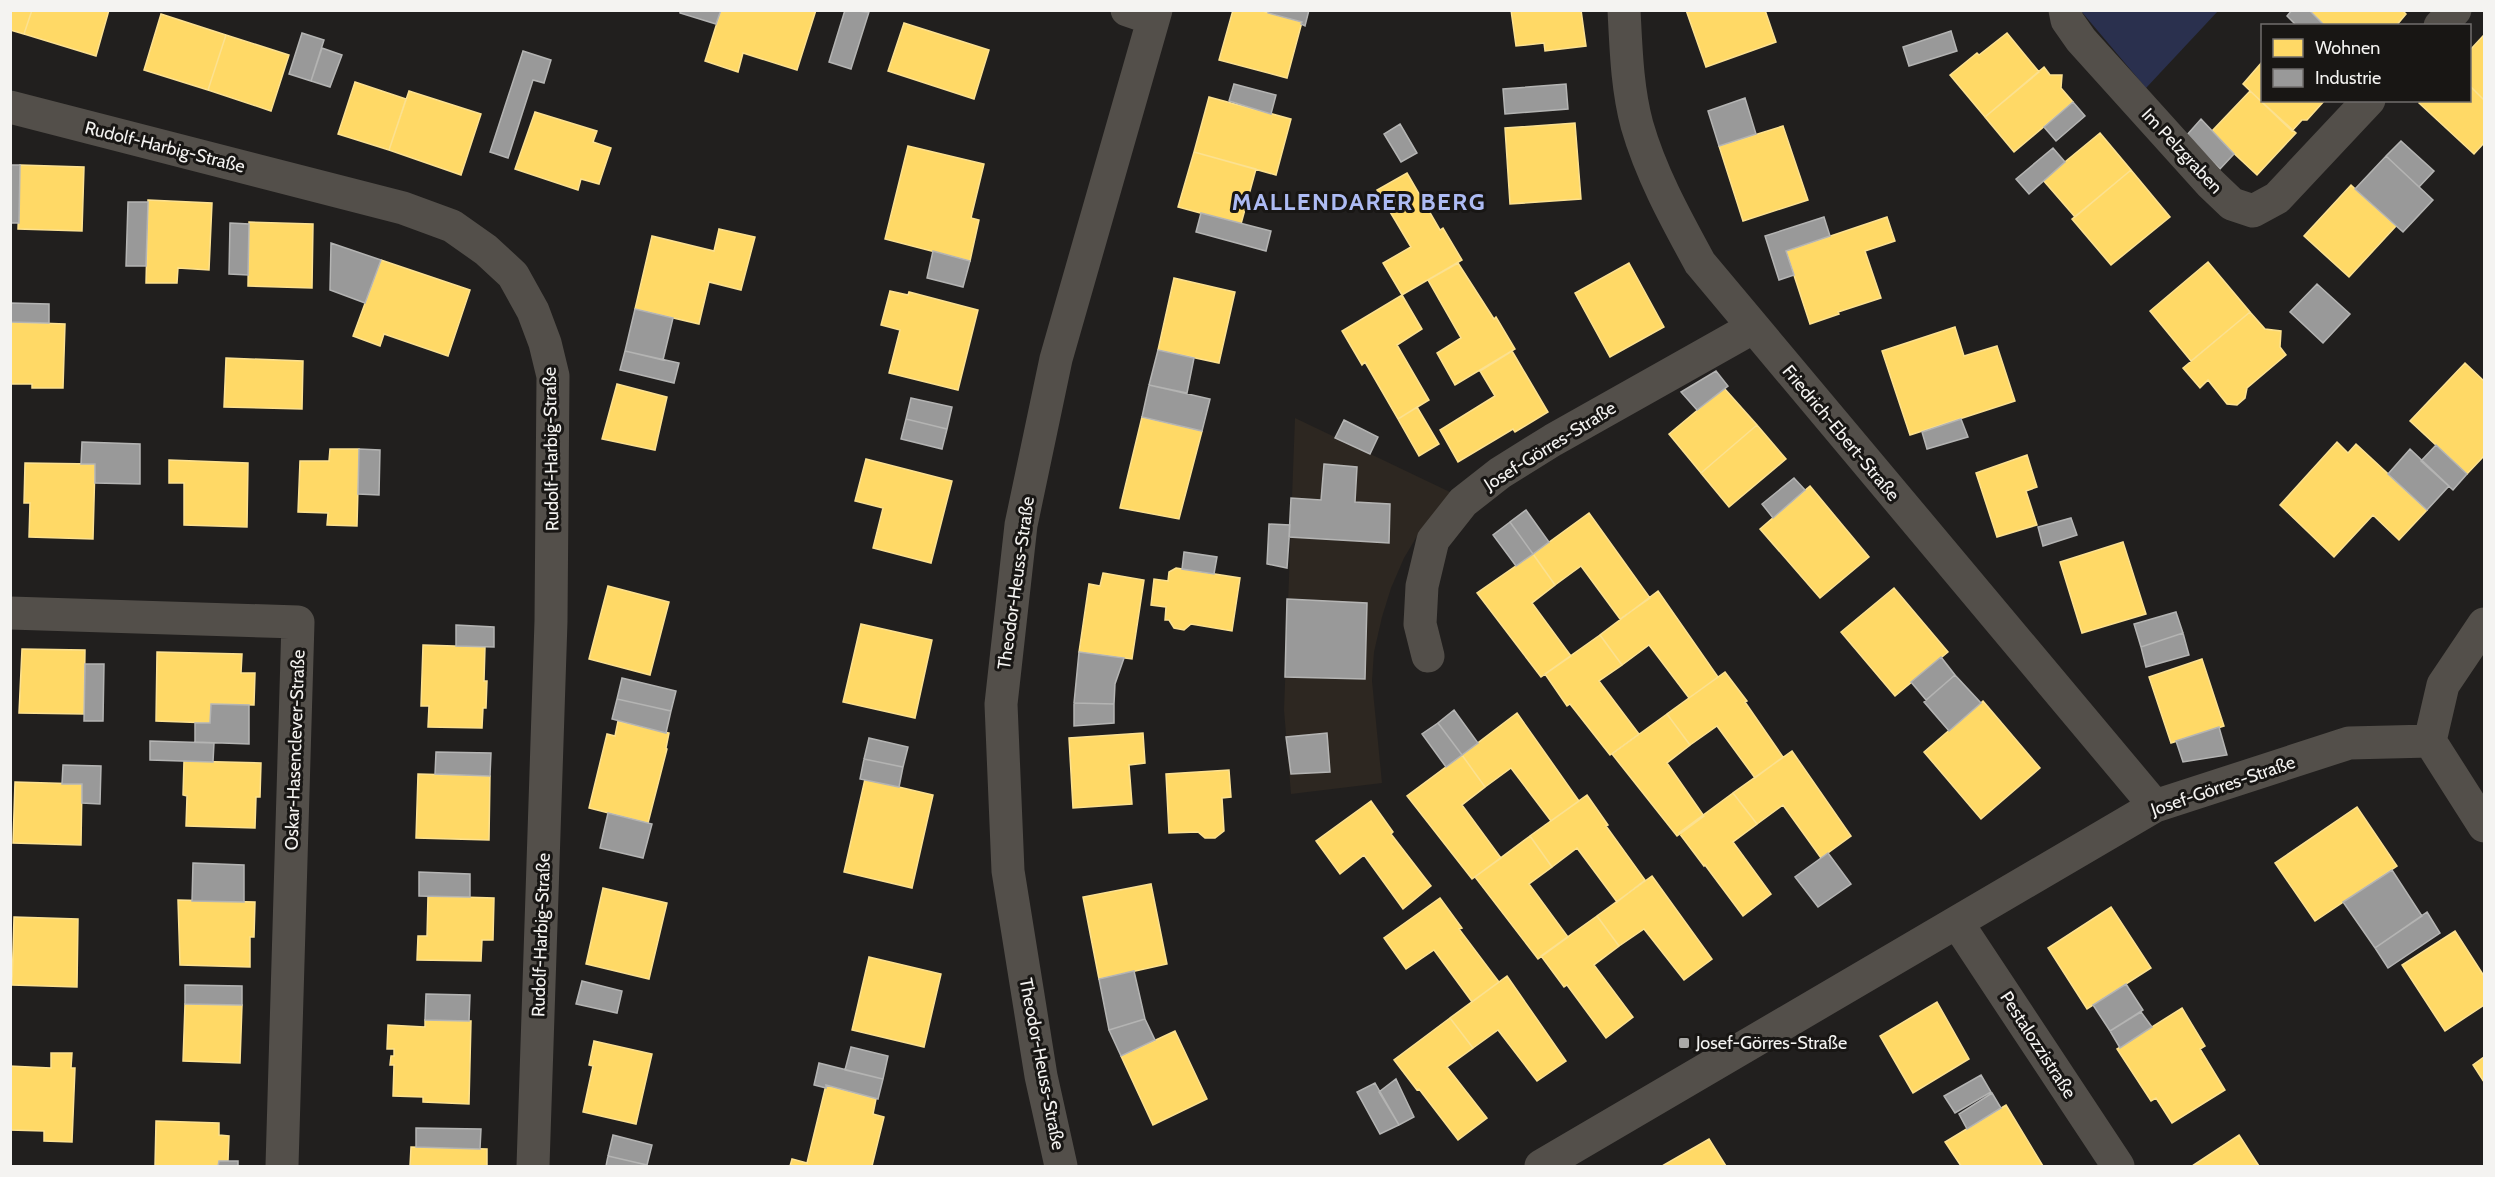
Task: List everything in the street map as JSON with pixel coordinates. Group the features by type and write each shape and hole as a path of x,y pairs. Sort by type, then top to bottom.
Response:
{"street":[{"name":"Friedrich-Ebert-Straße","path":"1624,10 1627,63 1637,124 1666,200 1700,263 1752,328 2155,806"},
{"name":"Im Pelzgraben","path":"2065,10 2067,20 2081,40 2210,183 2232,204 2253,211 2277,198 2367,102"},
{"path":"2442,24 2455,10"},
{"name":"Theodor-Heuss-Straße","path":"1061,1167 1041,1076 1008,871 1000,704 1021,525 1056,359 1145,13"},
{"name":"Rudolf-Harbig-Straße","path":"10,107 403,208 452,226 486,250 513,275 533,311 545,343 553,376 553,499 533,1167"},
{"name":"Josef-Görres-Straße","path":"1428,656 1420,624 1422,586 1433,540 1463,502 1500,473 1553,440 1752,328"},
{"name":"Oskar-Hasenclever-Straße","path":"10,613 298,622 282,1167"},
{"path":"2484,624 2443,685 2430,741 2484,826"},
{"name":"Josef-Görres-Straße","path":"1545,1165 1792,1017 1958,924 2155,806 2349,742 2430,741"},
{"name":"Pestalozzistraße","path":"1958,924 2118,1167"}],"shaded area":[{"path":"2081,11 2218,11 2146,88"},
{"path":"1295,418 1452,493 1420,531 1404,558 1382,617 1374,652 1372,681 1382,783 1291,794 1284,710"}],"building: Wohnen":[{"path":"10,10 32,10 24,34 10,30"},
{"path":"32,10 109,10 96,56 24,34"},
{"path":"721,10 816,10 797,70 743,53 738,72 705,61"},
{"path":"1233,10 1259,10 1302,22 1287,78 1219,60"},
{"path":"1511,10 1581,10 1586,46 1545,51 1544,43 1516,46"},
{"path":"1686,10 1765,10 1776,42 1706,67"},
{"path":"2309,10 2402,10 2406,14 2398,24 2323,24"},
{"path":"161,14 226,35 208,90 144,70"},
{"path":"904,23 989,50 974,99 888,71"},
{"path":"2007,33 2039,72 1985,117 1950,75"},
{"path":"226,35 289,55 271,111 208,90"},
{"path":"2484,35 2484,100 2471,87 2471,49"},
{"path":"2261,63 2261,101 2243,84"},
{"path":"2044,67 2050,75 2062,75 2061,88 2073,102 2014,152 1985,117"},
{"path":"355,82 406,99 389,150 338,134"},
{"path":"2471,87 2484,100 2484,143 2474,154 2419,103 2471,102"},
{"path":"409,91 481,114 461,175 389,150"},
{"path":"2250,91 2296,133 2257,175 2211,132"},
{"path":"1209,97 1291,119 1276,175 1194,152"},
{"path":"2262,102 2323,102 2307,120 2302,120 2292,131"},
{"path":"535,112 597,131 593,142 611,148 599,184 581,179 578,190 515,169"},
{"path":"1575,123 1581,199 1510,204 1505,128"},
{"path":"1783,126 1808,200 1743,221 1719,146"},
{"path":"2100,133 2131,170 2075,217 2043,180"},
{"path":"908,146 984,164 971,218 979,220 970,261 885,239"},
{"path":"1194,152 1256,169 1241,224 1178,207"},
{"path":"20,165 84,167 82,231 18,229"},
{"path":"2131,170 2170,217 2111,265 2072,219"},
{"path":"1407,173 1440,230 1443,228 1462,260 1402,295 1383,263 1411,247 1377,190"},
{"path":"2351,185 2396,226 2349,277 2304,236"},
{"path":"148,200 212,203 209,270 178,268 177,283 146,283"},
{"path":"1887,217 1895,241 1865,251 1881,298 1810,324 1786,251"},
{"path":"249,222 313,224 312,288 248,286"},
{"path":"719,229 755,237 741,290 709,282 699,324 635,309 652,236 714,251"},
{"path":"381,260 470,290 448,356 384,334 380,346 353,336"},
{"path":"2208,262 2250,312 2191,361 2150,311"},
{"path":"1458,263 1494,319 1496,317 1515,349 1455,385 1437,353 1461,338 1428,280"},
{"path":"1629,263 1664,327 1610,357 1575,293"},
{"path":"1174,278 1235,292 1219,363 1158,350"},
{"path":"890,291 908,295 909,292 978,310 958,390 889,373 900,330 881,325"},
{"path":"1402,295 1422,329 1397,345 1429,400 1398,419 1365,362 1362,365 1342,331"},
{"path":"2250,312 2265,329 2281,331 2280,347 2286,355 2247,388 2245,398 2237,405 2227,404 2208,380 2200,388 2183,368"},
{"path":"10,322 65,324 63,388 32,388 32,384 10,384"},
{"path":"1955,327 1964,356 1997,346 2015,401 1910,435 1882,351"},
{"path":"1512,351 1548,412 1515,432 1513,429 1458,462 1440,430 1495,396 1480,371"},
{"path":"226,358 303,361 302,409 224,407"},
{"path":"2465,363 2484,381 2484,456 2467,474 2410,421"},
{"path":"617,384 667,397 655,450 602,439"},
{"path":"1724,388 1757,425 1701,473 1669,434"},
{"path":"1417,407 1439,444 1419,456 1398,419"},
{"path":"1142,417 1202,431 1179,519 1120,508"},
{"path":"1757,425 1786,459 1729,507 1701,473"},
{"path":"2337,442 2348,453 2356,444 2427,510 2399,540 2373,515 2334,557 2280,505"},
{"path":"330,449 359,449 357,526 327,525 328,513 298,512 300,461 329,461"},
{"path":"2027,455 2037,487 2026,491 2037,525 1997,537 1976,473"},
{"path":"866,459 952,481 931,563 873,548 883,508 855,501"},
{"path":"169,460 248,463 247,527 184,525 184,483 169,483"},
{"path":"25,463 95,464 93,539 29,537 30,503 24,503"},
{"path":"1810,486 1869,557 1820,598 1760,529"},
{"path":"1589,513 1650,598 1620,619 1581,566 1555,585 1533,554"},
{"path":"2123,542 2146,614 2082,633 2060,562"},
{"path":"1533,554 1555,585 1532,603 1571,656 1541,677 1477,593"},
{"path":"1176,568 1240,578 1232,631 1191,624 1184,630 1174,628 1169,620 1165,620 1166,607 1151,605 1154,579 1168,581 1169,572"},
{"path":"1103,573 1144,580 1132,659 1079,652 1089,584 1100,586"},
{"path":"608,586 669,602 650,675 589,659"},
{"path":"1894,588 1948,652 1895,696 1841,632"},
{"path":"1658,591 1718,677 1689,698 1649,645 1622,665 1600,635"},
{"path":"861,624 932,640 915,718 843,702"},
{"path":"1600,635 1622,665 1599,681 1639,734 1610,755 1570,704 1567,706 1545,674"},
{"path":"423,645 485,647 486,708 483,708 482,728 428,727 429,706 421,706"},
{"path":"22,649 85,650 84,714 19,713"},
{"path":"157,652 242,654 241,673 255,673 254,705 211,704 210,723 156,721"},
{"path":"2202,659 2224,726 2171,743 2149,677"},
{"path":"1725,672 1747,701 1745,702 1783,757 1755,778 1717,726 1690,745 1667,714"},
{"path":"1983,701 2040,768 1981,819 1924,752"},
{"path":"1517,713 1579,801 1551,821 1511,768 1485,787 1462,755"},
{"path":"1667,714 1690,745 1667,763 1704,816 1677,836 1612,754"},
{"path":"618,721 669,733 648,823 589,808 607,734 615,736"},
{"path":"1143,733 1145,763 1129,765 1132,804 1073,808 1069,738"},
{"path":"1792,751 1851,836 1821,858 1783,805 1757,824 1733,793"},
{"path":"1462,755 1485,787 1462,805 1501,858 1472,879 1407,796"},
{"path":"184,761 261,763 260,797 256,797 255,828 186,826 187,796 183,795"},
{"path":"1229,770 1231,797 1222,798 1224,831 1215,838 1205,838 1198,832 1169,833 1166,774"},
{"path":"418,774 490,776 489,840 416,838"},
{"path":"865,779 933,795 912,888 844,872"},
{"path":"15,782 82,784 81,845 13,843"},
{"path":"1733,793 1757,824 1733,842 1771,894 1743,916 1679,833"},
{"path":"1587,795 1645,880 1617,902 1577,848 1552,867 1530,836"},
{"path":"1371,801 1393,832 1391,834 1431,886 1403,909 1364,855 1340,874 1316,841"},
{"path":"2357,807 2397,866 2315,921 2275,863"},
{"path":"1530,836 1552,867 1529,884 1568,937 1538,959 1475,877"},
{"path":"1652,876 1712,959 1684,980 1644,929 1619,946 1597,916"},
{"path":"1151,884 1167,964 1099,979 1083,897"},
{"path":"603,888 667,903 649,979 586,964"},
{"path":"428,896 494,898 493,940 482,940 481,961 417,960 418,936 427,936"},
{"path":"1440,898 1462,928 1459,929 1499,982 1472,1002 1434,950 1406,969 1384,938"},
{"path":"178,900 255,902 254,937 250,937 250,967 180,965"},
{"path":"2111,907 2151,968 2087,1009 2048,948"},
{"path":"1597,916 1619,946 1594,965 1633,1017 1606,1038 1567,985 1564,987 1541,956"},
{"path":"14,917 78,919 77,987 12,985"},
{"path":"2455,931 2484,976 2484,1005 2445,1031 2402,965"},
{"path":"869,957 941,974 924,1047 852,1030"},
{"path":"1507,976 1566,1061 1537,1081 1498,1030 1473,1048 1450,1018"},
{"path":"1937,1002 1969,1059 1913,1093 1880,1036"},
{"path":"185,1004 242,1005 240,1063 183,1061"},
{"path":"2182,1008 2205,1046 2200,1049 2225,1090 2172,1123 2156,1098 2151,1101 2117,1049"},
{"path":"1450,1018 1473,1048 1447,1067 1487,1118 1458,1140 1394,1060"},
{"path":"425,1020 471,1021 469,1104 423,1102 423,1097 393,1096 394,1065 390,1065 394,1049 387,1049 388,1025 425,1027"},
{"path":"1175,1031 1207,1099 1153,1125 1121,1056"},
{"path":"594,1041 652,1054 636,1124 583,1112 593,1066 589,1065"},
{"path":"51,1053 72,1053 71,1068 75,1068 72,1142 44,1141 44,1131 10,1130 10,1066 51,1068"},
{"path":"2484,1057 2484,1082 2473,1065"},
{"path":"826,1085 876,1099 873,1114 884,1117 872,1166 790,1166 792,1159 807,1163"},
{"path":"2006,1105 2043,1166 1961,1166 1945,1142"},
{"path":"156,1121 219,1123 219,1135 229,1136 228,1161 219,1161 218,1166 155,1166"},
{"path":"2239,1135 2259,1166 2192,1166"},
{"path":"1709,1139 1726,1166 1662,1166"},
{"path":"411,1147 487,1149 487,1166 410,1166"}],"building: Industrie":[{"path":"680,10 721,10 716,24 680,13"},
{"path":"845,10 869,12 851,69 829,62"},
{"path":"1268,10 1309,10 1305,26 1301,24 1302,22 1268,13"},
{"path":"2292,10 2309,10 2323,24 2295,24 2287,16"},
{"path":"1951,31 1957,51 1909,66 1903,47"},
{"path":"302,33 324,40 311,81 289,74"},
{"path":"322,48 342,55 330,87 311,81"},
{"path":"523,51 551,60 544,83 533,80 508,158 490,152"},
{"path":"1234,84 1276,95 1271,114 1229,101"},
{"path":"1566,84 1568,109 1505,114 1503,89"},
{"path":"1745,98 1756,134 1719,146 1708,111"},
{"path":"2073,102 2085,116 2056,141 2044,127"},
{"path":"2201,119 2234,154 2220,169 2186,136"},
{"path":"1400,124 1417,153 1401,162 1384,134"},
{"path":"2401,141 2434,171 2419,187 2386,156"},
{"path":"2053,148 2065,162 2029,194 2016,179"},
{"path":"2386,156 2433,200 2403,232 2355,189"},
{"path":"10,165 20,165 19,223 10,223"},
{"path":"128,202 148,202 146,266 126,266"},
{"path":"1201,213 1271,231 1266,251 1196,232"},
{"path":"1824,217 1830,236 1786,251 1794,275 1779,280 1765,236"},
{"path":"230,223 249,224 248,275 229,274"},
{"path":"331,243 381,260 365,303 330,290"},
{"path":"933,251 970,261 963,287 927,278"},
{"path":"2317,284 2350,314 2323,343 2290,312"},
{"path":"10,303 49,304 49,323 10,322"},
{"path":"635,309 673,318 663,360 625,351"},
{"path":"1158,350 1194,358 1187,393 1149,385"},
{"path":"625,351 679,363 674,383 620,370"},
{"path":"1716,371 1728,386 1697,410 1681,392"},
{"path":"1149,385 1210,399 1202,431 1142,417"},
{"path":"911,398 952,407 947,429 906,419"},
{"path":"906,419 947,429 942,449 901,439"},
{"path":"1961,419 1968,437 1927,449 1922,432"},
{"path":"1344,420 1378,437 1370,454 1335,438"},
{"path":"82,442 140,444 140,484 95,483 95,464 81,464"},
{"path":"2436,445 2467,474 2453,490 2421,461"},
{"path":"359,449 380,450 379,495 358,494"},
{"path":"2410,449 2449,486 2427,510 2388,474"},
{"path":"1324,464 1357,467 1355,502 1390,504 1389,543 1289,537 1291,498 1321,500"},
{"path":"1794,478 1805,490 1773,518 1762,504"},
{"path":"1526,510 1549,542 1533,554 1510,522"},
{"path":"2071,518 2077,535 2043,546 2038,527"},
{"path":"1510,522 1533,554 1516,566 1493,535"},
{"path":"1269,524 1290,525 1287,568 1267,564"},
{"path":"1184,552 1217,557 1214,574 1182,569"},
{"path":"1287,599 1367,603 1365,679 1285,677"},
{"path":"2176,612 2183,633 2141,647 2134,624"},
{"path":"456,625 494,627 494,647 456,646"},
{"path":"2183,633 2189,655 2146,667 2141,647"},
{"path":"1079,652 1124,658 1115,684 1114,704 1074,703"},
{"path":"1941,657 1955,675 1926,700 1911,682"},
{"path":"85,664 104,664 103,721 84,721"},
{"path":"1955,675 1981,703 1949,731 1924,702"},
{"path":"622,678 676,691 671,711 617,699"},
{"path":"617,699 671,711 666,733 612,719"},
{"path":"1074,703 1114,704 1114,723 1074,726"},
{"path":"211,704 249,705 249,744 195,742 195,723 210,723"},
{"path":"1454,710 1478,743 1462,755 1438,723"},
{"path":"1438,723 1462,755 1446,767 1422,734"},
{"path":"2219,727 2227,755 2183,762 2176,741"},
{"path":"1327,733 1330,772 1291,774 1286,737"},
{"path":"869,738 908,747 903,767 864,759"},
{"path":"150,741 214,743 213,762 150,760"},
{"path":"436,752 491,753 490,776 435,774"},
{"path":"864,759 903,767 899,787 860,779"},
{"path":"63,765 101,766 100,804 82,803 82,784 62,784"},
{"path":"608,813 652,824 643,858 600,848"},
{"path":"1828,853 1851,884 1818,907 1795,877"},
{"path":"193,863 244,865 244,902 192,901"},
{"path":"2392,870 2422,916 2375,948 2343,902"},
{"path":"419,872 470,874 470,897 419,896"},
{"path":"2427,912 2440,933 2388,968 2375,948"},
{"path":"1134,971 1145,1019 1109,1030 1099,979"},
{"path":"582,981 622,991 617,1013 576,1004"},
{"path":"2126,984 2143,1010 2110,1031 2093,1005"},
{"path":"185,985 242,986 242,1005 185,1004"},
{"path":"426,994 470,995 469,1021 425,1020"},
{"path":"2141,1012 2152,1027 2120,1048 2110,1031"},
{"path":"1145,1019 1155,1040 1121,1056 1109,1030"},
{"path":"851,1047 888,1056 883,1079 845,1070"},
{"path":"819,1063 883,1079 878,1099 826,1085 826,1088 814,1085"},
{"path":"1981,1075 1991,1092 1955,1113 1944,1096"},
{"path":"1396,1079 1414,1117 1399,1125 1379,1092"},
{"path":"1375,1083 1399,1125 1380,1134 1357,1092"},
{"path":"1992,1093 2001,1108 1967,1129 1959,1114"},
{"path":"416,1128 481,1129 480,1149 416,1147"},
{"path":"613,1135 652,1145 647,1165 608,1156"},
{"path":"608,1156 647,1165 647,1166 606,1166"},
{"path":"219,1161 238,1161 238,1166 218,1166"}],"place":[{"name":"Josef-Görres-Straße","path":"1684,1043"}],"district":[{"name":"MALLENDARER BERG","path":"1359,202"}]}
